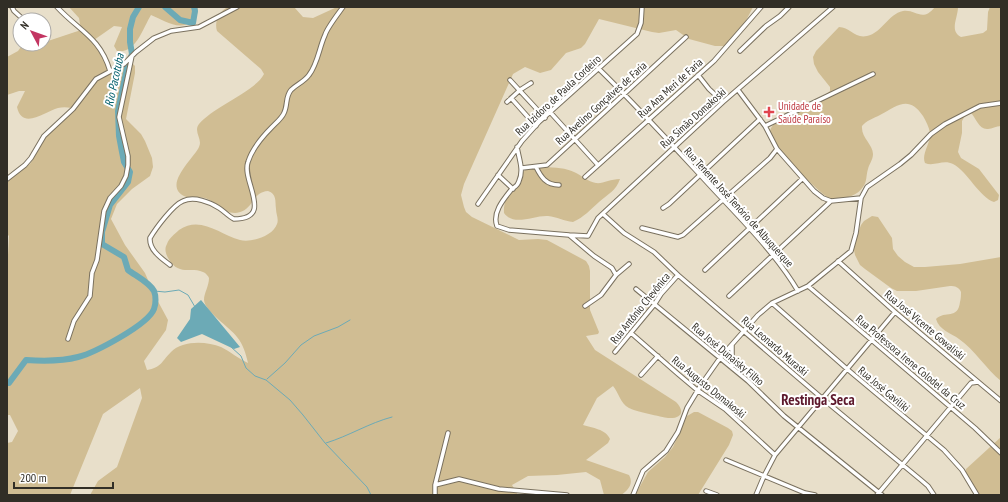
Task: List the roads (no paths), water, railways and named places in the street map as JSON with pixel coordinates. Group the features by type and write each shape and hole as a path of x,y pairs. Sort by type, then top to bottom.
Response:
{"street":[{"path":"57,7 66,17 91,36 103,53 110,71"},
{"path":"7,179 25,166 44,136 73,109 96,79 124,64 154,38 172,31 199,27 237,7"},
{"path":"170,265 156,253 152,247 150,238 170,212 183,201 193,199 205,202 219,208 234,219 252,214 255,209 255,199 247,172 247,163 253,150 266,132 283,114 287,97 291,91 296,85 302,83 309,76 316,64 325,34 343,7"},
{"name":"Rua Izidoro de Paula Cordeiro","path":"478,204 517,147 536,126 637,34 641,23 642,7"},
{"name":"Rua Ana Meri de Faria","path":"584,177 714,61 761,7"},
{"path":"740,51 766,26 780,16 789,7"},
{"name":"Rua Simão Domakoski","path":"569,235 588,236 594,225 603,214 723,102 832,7"},
{"name":"Rua Avelino Gonçalves de Faria","path":"522,168 547,165 686,37"},
{"path":"68,339 74,321 90,296 92,273 97,260 104,211 107,203 121,186 126,176 128,156 119,117 132,56"},
{"name":"Rua Tenente José Tenório de Albuquerque","path":"598,68 649,120 723,200 772,255 798,291"},
{"path":"765,126 873,74"},
{"path":"698,75 709,89 723,102"},
{"path":"510,80 545,118"},
{"path":"507,102 520,90 531,83"},
{"path":"738,90 765,126 777,149 802,179 823,198 831,201 861,198"},
{"path":"511,98 536,126"},
{"path":"633,495 643,471 666,451 678,432 687,408 697,390 720,358 758,315 772,303 808,286 851,251 856,233 861,198 867,187 911,155 931,134 944,124 980,106 1001,104"},
{"path":"550,112 598,165"},
{"path":"663,208 760,119"},
{"path":"517,147 522,168 519,183 496,212 495,220 498,226 509,230 569,235 594,256 612,268 616,275"},
{"path":"642,228 678,237 683,235 770,158 777,149"},
{"path":"536,166 544,180 553,185 559,185"},
{"path":"498,175 513,189"},
{"path":"705,270 802,179"},
{"path":"729,296 831,201"},
{"name":"Rua Leonardo Muraski","path":"603,214 624,233 654,252 678,275 823,399 928,486 934,495"},
{"name":"Rua José Vicente Gowaliski","path":"838,261 895,312 1001,401"},
{"path":"585,306 601,295 616,275 629,264"},
{"name":"Rua Antônio Chevônica","path":"615,352 678,275"},
{"name":"Rua Professora Irene Colodel da Cruz","path":"808,286 1001,453"},
{"name":"Rua José Dunaisky Filho","path":"636,289 748,381 784,416 880,494"},
{"name":"Rua José Gaviliki","path":"772,303 847,369 944,450 962,470 976,494"},
{"path":"756,495 775,455 895,312"},
{"name":"Rua Augusto Domakoski","path":"631,333 697,390 725,409 775,455"},
{"path":"732,345 732,368"},
{"path":"641,375 658,356"},
{"path":"880,494 902,465 971,383 978,382"},
{"path":"435,495 435,485 448,433"},
{"path":"726,460 805,493 815,495"},
{"path":"435,485 459,479 499,490 567,495"},
{"path":"706,491 717,495"},
{"path":"971,495 976,494"}],"water":[{"path":"201,300 240,347 234,349 202,334 181,342 177,338 190,319 191,309"}],"waterway":[{"name":"Rio Pacotuba","path":"7,383 9,383 26,360 59,360 86,354 120,338 142,323 154,309 155,298 152,288 128,270 124,257 102,244 102,232 110,205 128,182 130,172 124,162 122,152 119,136 118,111 127,68 132,54 130,29 133,17 139,7"},
{"name":"Rio Pacotuba","path":"165,7 180,20 193,23 195,11 194,7"},
{"path":"154,291 165,292 179,290 188,295 195,307"},
{"path":"267,379 285,363 301,345 314,336 338,327 350,320"},
{"path":"231,347 241,356 246,368 255,376 266,380 290,400 325,443 367,487 371,495"},
{"path":"326,443 392,417"}],"place":[{"name":"Unidade de Saúde Paraíso","path":"769,112"}],"district":[{"name":"Restinga Seca","path":"818,399"}]}
